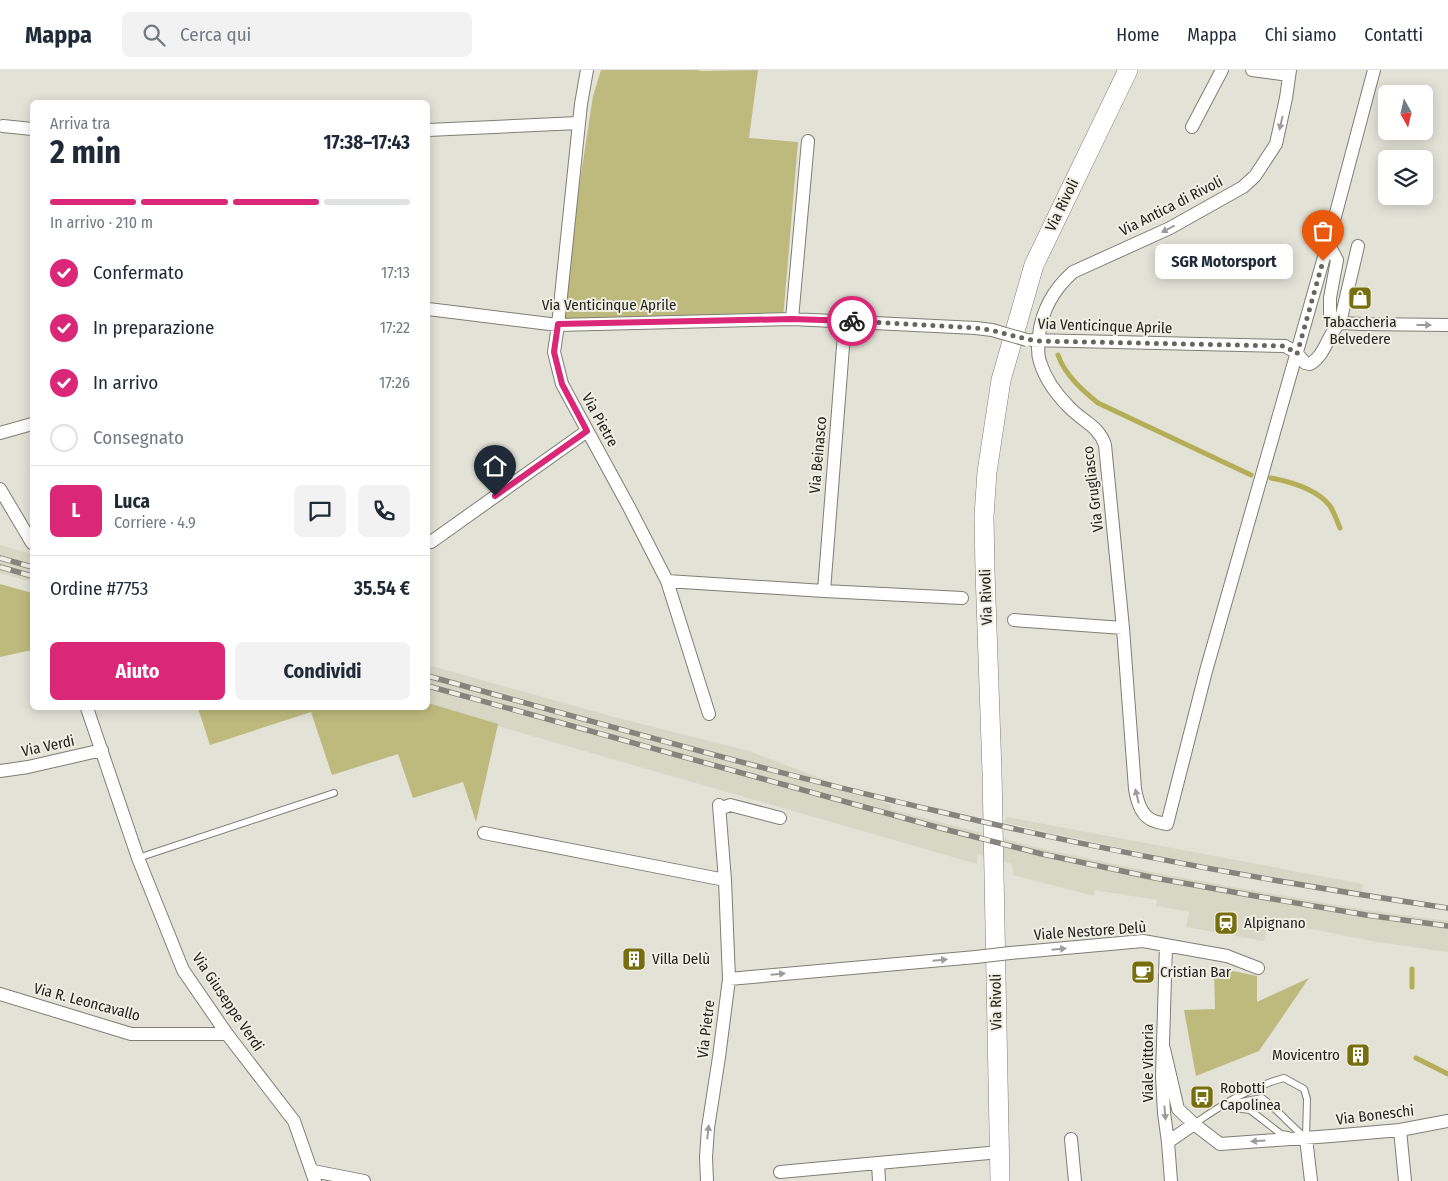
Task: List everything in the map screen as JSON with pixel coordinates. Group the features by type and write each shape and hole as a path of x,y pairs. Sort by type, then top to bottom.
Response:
{"street":[{"name":"Via Pietre","path":"587,70 578,123 554,352 562,384 667,581 709,714"},
{"path":"1192,127 1222,70"},
{"name":"Via Antica di Rivoli","path":"1033,340 1052,296 1061,282 1073,272 1170,228 1243,187 1255,176 1276,144 1290,72 1252,70"},
{"path":"1358,246 1340,322 1314,362 1310,364 1305,363 1297,354 1374,70"},
{"name":"Via Rivoli","path":"1000,1181 992,772 985,571 984,516 987,472 1001,380 1034,265 1126,71"},
{"path":"430,130 578,123"},
{"path":"3,126 30,129"},
{"path":"792,319 808,140"},
{"path":"1328,243 1337,260 1330,298 1330,314 1334,319 1340,322 1362,324 1448,325"},
{"name":"Via Venticinque Aprile","path":"430,309 558,324 792,319 845,321 976,328 1033,340 1285,346 1297,354"},
{"name":"Via Beinasco","path":"824,590 845,321"},
{"name":"Via Grugliasco","path":"1033,340 1046,376 1056,391 1069,408 1097,429 1102,436 1105,446 1123,628 1135,789 1137,800 1143,812 1151,820 1167,824 1208,662 1297,354"},
{"path":"0,432 30,424"},
{"path":"431,542 587,431"},
{"path":"0,489 30,540"},
{"path":"667,581 962,598"},
{"path":"1014,620 1123,628"},
{"name":"Via Giuseppe Verdi","path":"88,710 138,858 182,970 227,1034 294,1121 314,1176 364,1181"},
{"name":"Via Verdi","path":"0,771 28,767 102,750"},
{"name":"Via Pietre","path":"707,1181 708,1128 729,979 720,807 730,805 780,818"},
{"path":"484,833 725,880"},
{"name":"Viale Nestore Delù","path":"729,979 1144,941 1227,956 1258,968"},
{"name":"Viale Vittoria","path":"1166,945 1162,1076 1171,1181"},
{"name":"Via R. Leoncavallo","path":"0,994 131,1034 227,1034"},
{"name":"Via Boneschi","path":"1164,1049 1178,1109 1220,1144 1400,1130 1448,1121"},
{"path":"1168,1142 1194,1124"},
{"path":"1400,1130 1405,1181"},
{"path":"1306,1138 1311,1181"},
{"path":"1071,1139 1075,1181"},
{"path":"780,1172 801,1176 878,1163 1000,1152"},
{"name":"Via Rivoli","path":"1000,1152 1009,1181"},
{"path":"878,1163 879,1181"}],"lane":[{"path":"138,858 334,793"},
{"path":"1194,1124 1220,1106 1263,1083 1284,1078 1304,1089 1307,1099 1306,1138"},
{"path":"1220,1106 1262,1098 1306,1138"},
{"path":"1220,1106 1250,1110 1281,1134 1306,1138"}],"shaded area":[{"path":"601,70 758,70 749,138 798,142 783,319 558,325 593,96"},
{"path":"0,545 30,553 30,581 0,573"},
{"path":"0,584 30,592 30,650 0,657"},
{"path":"430,666 614,717 749,751 891,805 890,809 1043,849 1156,873 1261,892 1366,910 1448,921 1448,952 1377,942 1276,922 1271,922 1270,927 1267,927 1264,941 1186,927 1189,912 1156,906 1157,900 1094,890 1094,896 1013,875 1012,864 977,854 977,864 430,707"},
{"path":"430,704 498,724 476,822 463,782 413,798 398,754 332,775 311,712 210,745 199,710 430,710"},
{"path":"1007,817 1363,884 1362,893 1164,857 1051,833 1003,822"},
{"path":"1214,967 1257,976 1257,1002 1309,978 1259,1051 1196,1076 1184,1010 1215,1009"}],"waterway":[{"path":"1058,355 1070,376 1098,403 1251,475"},
{"path":"1271,478 1295,484 1325,500 1330,506 1340,528"},
{"path":"1412,969 1412,987"},
{"path":"1416,1058 1448,1074"}],"railway":[{"path":"0,558 30,566"},
{"path":"0,567 30,575"},
{"path":"430,677 748,764 1004,827 1194,866 1448,908"},
{"path":"430,687 940,828 1042,854 1155,878 1261,897 1366,915 1448,926"}],"way so far":[{"path":"852,321 976,328 1038,341 1285,346 1297,354 1323,261"}],"place":[{"name":"SGR Motorsport","path":"1323,261"},
{"name":"Tabaccheria Belvedere","path":"1360,298"},
{"name":"Alpignano","path":"1226,923"},
{"name":"Villa Delù","path":"634,959"},
{"name":"Cristian Bar","path":"1143,972"},
{"name":"Movicentro","path":"1358,1055"},
{"name":"Robotti Capolinea","path":"1202,1097"}],"route":[{"path":"495,496 587,431 562,384 554,352 558,324 792,319 852,321"}]}
